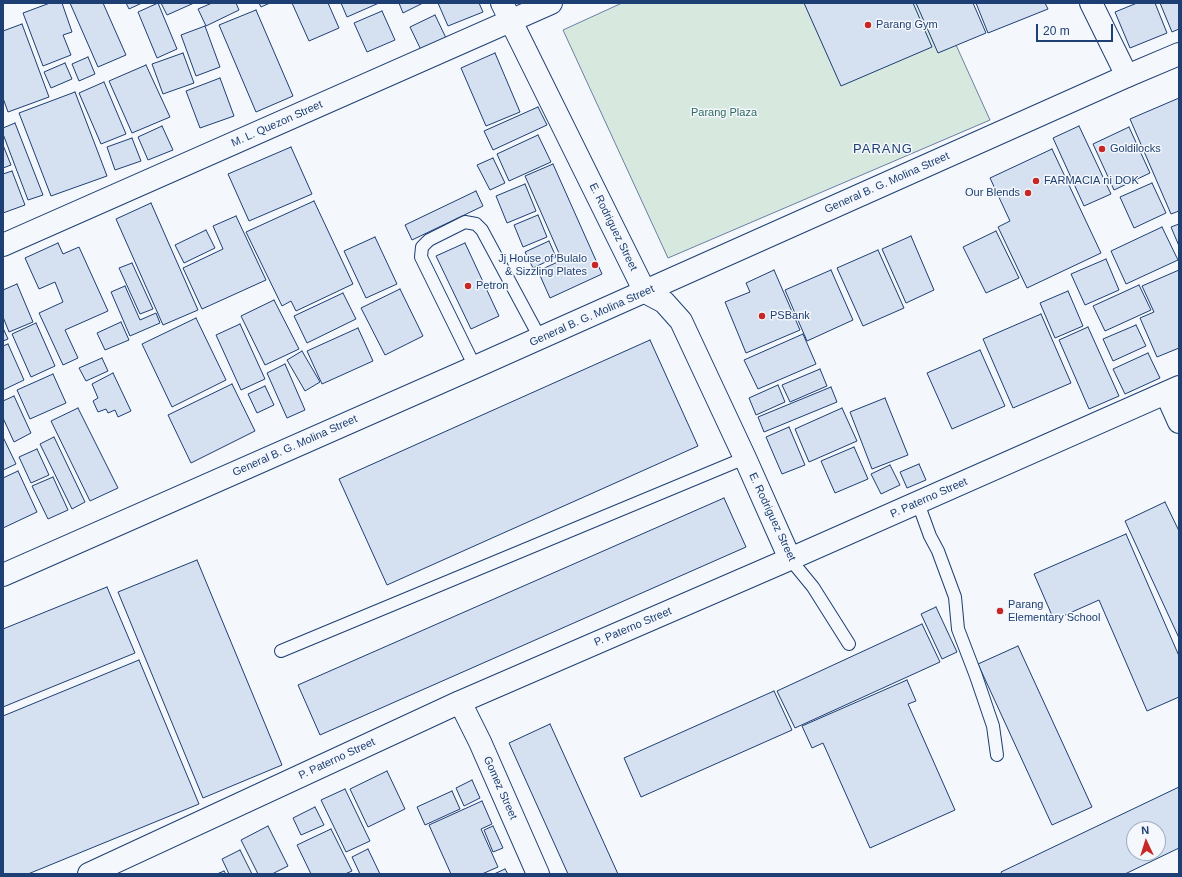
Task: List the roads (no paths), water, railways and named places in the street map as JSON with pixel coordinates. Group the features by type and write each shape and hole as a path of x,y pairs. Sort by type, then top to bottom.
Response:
{"street":[{"name":"M. L. Quezon Street","path":"3,245 506,12 551,3"},
{"path":"1091,3 1127,76"},
{"name":"E. Rodriguez Street","path":"506,12 645,292 664,302 681,321 790,559"},
{"name":"General B. G. Molina Street","path":"3,575 645,292 1179,54"},
{"path":"1172,390 1179,422"},
{"name":"P. Paterno Street","path":"89,874 460,702 918,503 1172,390"},
{"name":"Gomez Street","path":"460,702 480,742 538,874"}],"lane":[{"path":"475,367 421,257 422,247 429,240 465,222 476,224 482,230 540,338"},
{"path":"281,651 745,458"},
{"path":"918,503 955,597 958,629 993,726 997,755"},
{"name":"E. Rodriguez Street","path":"790,559 813,587 849,644"}],"place":[{"name":"Parang Gym","path":"868,25"},
{"name":"Goldilocks","path":"1102,149"},
{"name":"FARMACIA ni DOK","path":"1036,181"},
{"name":"Our Blends","path":"1028,193"},
{"name":"Jj House of Bulalo & Sizzling Plates","path":"595,265"},
{"name":"Petron","path":"468,286"},
{"name":"PSBank","path":"762,316"},
{"name":"Parang Elementary School","path":"1000,611"}],"district":[{"name":"PARANG","path":"883,149"}],"park label":[{"name":"Parang Plaza","path":"724,113"}]}
